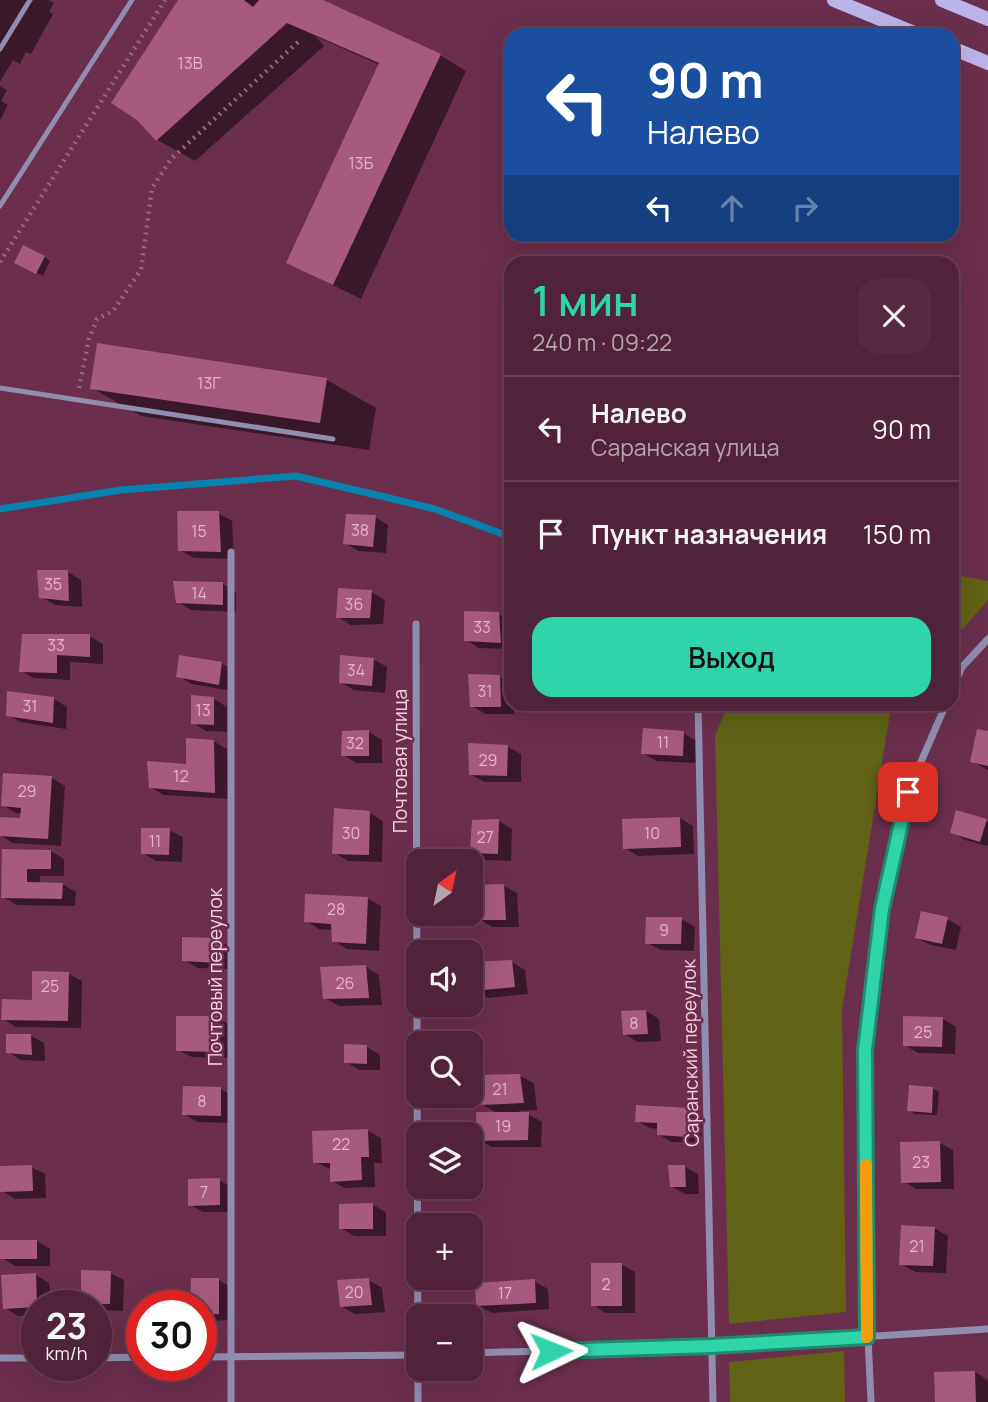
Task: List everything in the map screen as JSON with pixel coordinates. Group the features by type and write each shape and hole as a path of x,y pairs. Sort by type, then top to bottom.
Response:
{"main road":[{"path":"834,0 902,28"},
{"path":"942,0 988,19"},
{"path":"959,51 988,63"}],"street":[{"name":"Почтовый переулок","path":"231,552 232,1402"},
{"name":"Почтовая улица","path":"416,624 418,1304"},
{"path":"959,674 962,667 988,639"},
{"name":"Саранский переулок","path":"698,711 713,1402"},
{"path":"872,1402 867,1337 865,1050 882,909 908,792 943,711"},
{"path":"483,1353 712,1346 988,1329"},
{"path":"217,1357 406,1354"},
{"path":"0,1358 21,1358"},
{"name":"Почтовая улица","path":"418,1381 418,1402"}],"lane":[{"path":"0,49 30,0"},
{"path":"0,206 132,0"},
{"path":"0,388 333,439"}],"path":[{"path":"0,262 165,0"},
{"path":"79,390 89,339 97,319 113,311 141,270 152,188 171,159 298,42"}],"shaded area":[{"path":"959,575 988,581 988,600 959,633"},
{"path":"725,711 892,711 842,1010 846,1312 729,1324 715,736"},
{"path":"844,1351 845,1402 730,1402 729,1362"}],"building":[{"path":"178,0 244,0 253,7 259,0 323,0 441,54 333,285 286,263 379,63 287,23 156,141 137,120 111,103"},
{"path":"23,245 45,256 36,274 14,263"},
{"path":"97,343 327,378 320,423 90,389"},
{"path":"177,511 219,511 221,552 178,551"},
{"path":"346,514 376,515 373,547 343,544"},
{"path":"37,570 68,570 69,601 39,598"},
{"path":"173,581 223,582 223,605 176,603"},
{"path":"338,588 372,590 370,618 336,618"},
{"path":"464,611 499,612 501,643 464,641"},
{"path":"22,634 90,634 90,657 57,655 57,673 19,672"},
{"path":"179,655 222,662 219,685 176,677"},
{"path":"340,655 374,658 372,686 339,683"},
{"path":"468,674 500,675 501,707 470,707"},
{"path":"7,691 54,697 53,723 6,716"},
{"path":"191,695 214,697 214,725 191,724"},
{"path":"643,728 684,731 683,756 641,754"},
{"path":"977,729 988,731 988,766 970,762"},
{"path":"369,730 369,756 341,756 342,731"},
{"path":"186,738 214,740 215,793 149,788 147,761 186,764"},
{"path":"468,743 508,745 507,776 469,775"},
{"path":"3,773 52,776 48,839 0,836 0,817 20,818 21,808 1,806"},
{"path":"334,808 370,811 369,855 332,854"},
{"path":"956,810 987,819 980,842 950,833"},
{"path":"680,817 681,847 623,849 622,819"},
{"path":"499,819 498,854 483,853 483,849 470,849 472,820"},
{"path":"141,828 170,828 169,855 141,854"},
{"path":"2,849 51,850 51,869 27,869 27,882 63,883 62,899 1,898"},
{"path":"504,884 506,920 483,920 483,885"},
{"path":"305,894 368,897 366,944 332,942 331,924 304,922"},
{"path":"921,911 948,917 942,944 915,938"},
{"path":"646,917 682,917 681,944 645,944"},
{"path":"182,937 219,938 218,963 182,961"},
{"path":"512,960 515,987 483,990 483,961"},
{"path":"366,965 369,998 323,999 320,967"},
{"path":"32,971 69,972 68,1021 1,1020 2,999 32,1000"},
{"path":"646,1010 648,1034 623,1035 621,1011"},
{"path":"176,1016 218,1016 218,1052 176,1051"},
{"path":"903,1016 943,1017 942,1047 903,1046"},
{"path":"6,1034 31,1034 32,1055 6,1053"},
{"path":"344,1044 367,1045 367,1064 344,1063"},
{"path":"520,1074 524,1103 483,1105 483,1075"},
{"path":"909,1085 933,1087 932,1113 907,1111"},
{"path":"183,1086 221,1087 221,1116 182,1115"},
{"path":"636,1105 689,1108 688,1137 657,1135 657,1123 635,1122"},
{"path":"476,1112 529,1112 528,1140 483,1141 483,1122 476,1122"},
{"path":"368,1129 369,1157 361,1157 362,1180 330,1182 330,1163 313,1163 312,1131"},
{"path":"940,1141 941,1182 901,1183 900,1142"},
{"path":"32,1165 33,1191 0,1192 0,1166"},
{"path":"668,1165 685,1165 686,1187 670,1187"},
{"path":"220,1178 220,1205 188,1206 188,1179"},
{"path":"373,1203 373,1229 339,1229 339,1204"},
{"path":"901,1225 935,1227 933,1266 899,1265"},
{"path":"0,1240 37,1240 37,1259 0,1259"},
{"path":"591,1263 622,1263 622,1306 591,1306"},
{"path":"81,1270 111,1271 110,1290 81,1290"},
{"path":"36,1273 36,1290 21,1290 21,1308 3,1309 1,1275"},
{"path":"191,1278 219,1278 219,1314 217,1290 191,1290"},
{"path":"369,1278 372,1305 340,1307 337,1280"},
{"path":"535,1279 536,1303 476,1304 475,1290 483,1290 483,1282"},
{"path":"975,1371 976,1402 935,1402 934,1372"}],"waterway":[{"path":"0,509 121,490 296,476 435,509 504,534"}],"slow traffic":[{"path":"866,1165 867,1337"}],"route":[{"path":"551,1351 712,1346 867,1337 865,1050 882,909 908,792"}]}
